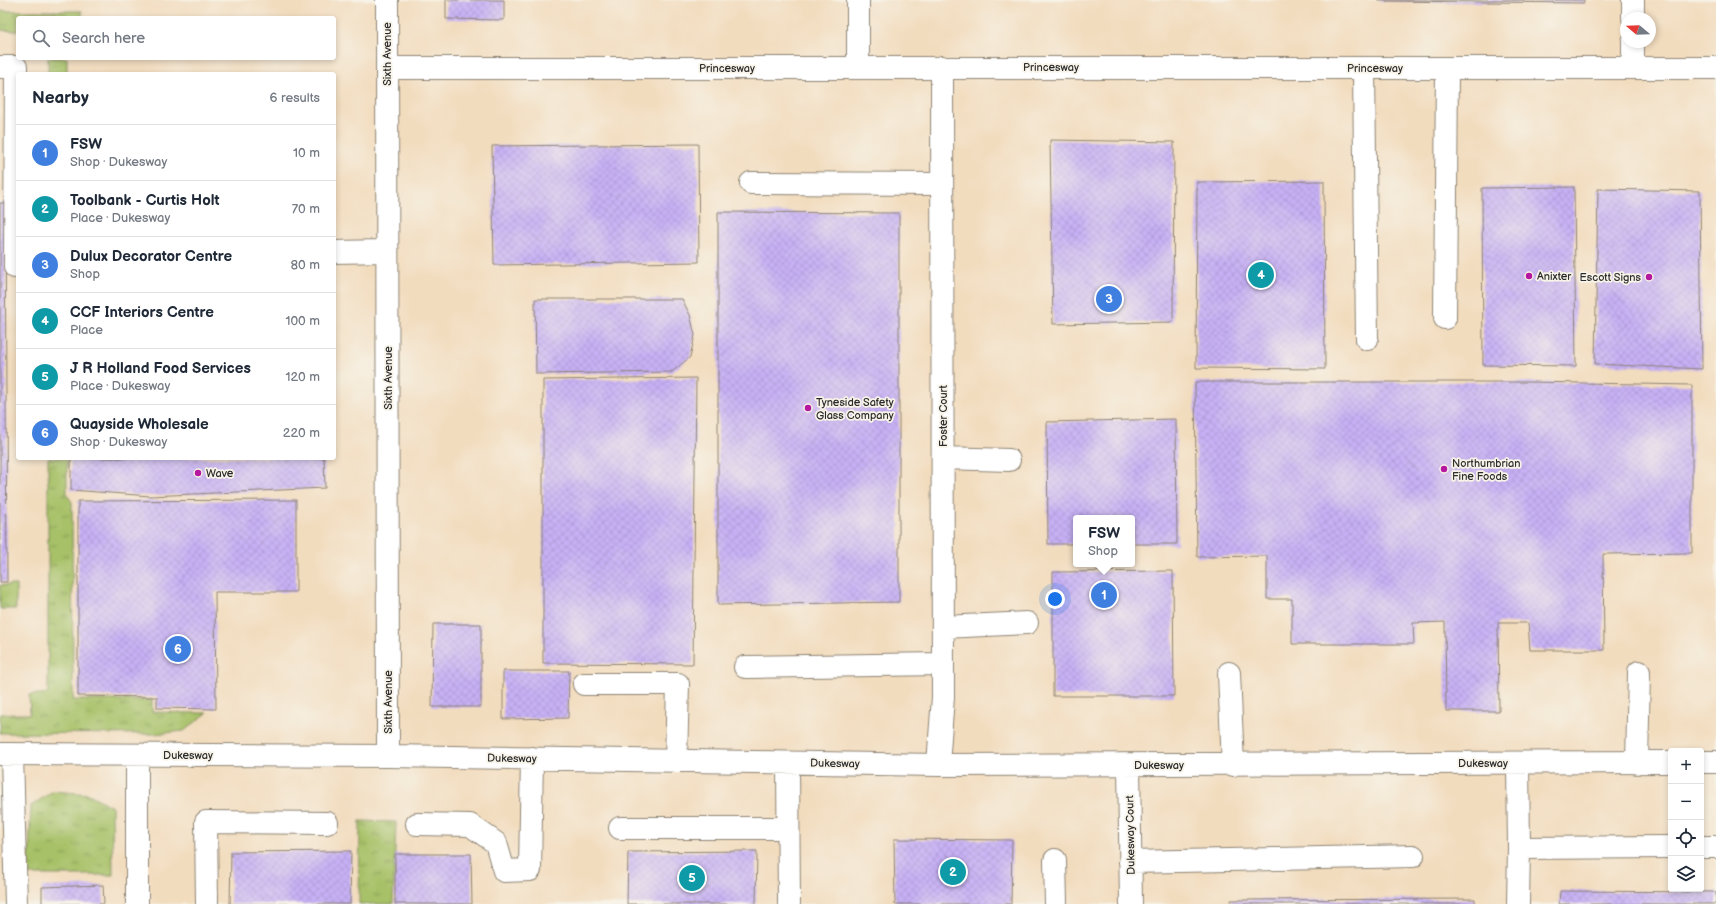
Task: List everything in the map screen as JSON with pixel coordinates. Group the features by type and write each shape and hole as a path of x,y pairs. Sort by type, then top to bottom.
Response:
{"street":[{"name":"Sixth Avenue","path":"387,0 388,756"},
{"path":"858,0 858,67"},
{"path":"1633,0 1633,12"},
{"path":"1633,48 1633,68"},
{"path":"0,67 16,67 16,267"},
{"name":"Foster Court","path":"938,765 944,697 942,67"},
{"name":"Princesway","path":"387,68 1716,68"},
{"path":"1364,68 1368,339"},
{"path":"1445,318 1447,68"},
{"path":"751,183 942,184"},
{"path":"336,252 387,251"},
{"path":"943,458 1009,460"},
{"path":"943,627 1027,623"},
{"path":"745,667 943,664"},
{"path":"1637,762 1639,672"},
{"path":"1229,673 1232,765"},
{"path":"584,684 678,684 676,761"},
{"path":"6,754 16,904"},
{"name":"Dukesway","path":"6,754 388,756 938,765 1232,765 1668,762"},
{"path":"137,755 137,904"},
{"path":"417,824 470,825 496,843 504,871 530,870 532,758"},
{"path":"1704,762 1716,762"},
{"path":"788,763 789,904"},
{"path":"1518,763 1518,904"},
{"name":"Dukesway Court","path":"1129,765 1131,904"},
{"path":"207,904 206,822 327,823"},
{"path":"620,828 788,828"},
{"path":"1519,848 1668,847"},
{"path":"1704,847 1716,847"},
{"path":"1130,862 1413,856"},
{"path":"1055,860 1056,904"}],"green space":[{"path":"0,11 82,11 82,16 16,16 16,31 0,30"},
{"path":"48,60 67,60 67,72 48,72"},
{"path":"48,460 67,460 67,495 72,502 73,700 152,700 152,712 207,713 184,731 154,734 0,733 0,714 30,714 29,695 48,693"},
{"path":"0,585 16,585 16,609 0,609"},
{"path":"53,791 89,794 112,807 113,875 28,875 31,806"},
{"path":"360,821 396,822 393,904 359,904"}],"building":[{"path":"446,0 504,0 504,20 446,19"},
{"path":"1584,0 1584,3 1379,1"},
{"path":"1050,140 1174,142 1173,322 1053,324"},
{"path":"698,144 699,262 494,265 492,146"},
{"path":"1324,181 1325,369 1196,368 1197,182"},
{"name":"Anixter","path":"1574,187 1576,366 1483,365 1482,188"},
{"name":"Escott Signs","path":"1598,189 1700,191 1702,369 1595,364"},
{"path":"0,203 5,203 7,582 0,582"},
{"name":"Tyneside Safety Glass Company","path":"718,212 899,213 899,602 718,605"},
{"path":"535,299 682,299 690,315 695,335 690,357 672,372 536,374"},
{"path":"696,378 693,664 543,663 543,380"},
{"name":"Northumbrian Fine Foods","path":"1195,382 1528,382 1692,385 1692,553 1603,554 1604,650 1530,650 1528,623 1498,623 1499,711 1446,711 1445,622 1413,623 1414,644 1292,644 1292,599 1267,599 1267,556 1197,557"},
{"path":"1176,419 1177,544 1135,544 1135,515 1073,515 1073,544 1048,544 1047,422"},
{"name":"Wave","path":"71,460 324,460 325,488 150,496 71,490"},
{"path":"296,500 296,592 215,592 216,709 157,708 157,697 78,696 78,501"},
{"path":"1173,571 1174,696 1053,696 1053,572"},
{"path":"433,624 481,624 481,707 432,707"},
{"path":"503,671 569,671 568,718 503,719"},
{"path":"894,839 1012,840 1011,904 895,904"},
{"path":"351,851 350,904 230,904 231,852"},
{"path":"757,851 756,904 627,904 628,852"},
{"path":"395,854 471,854 472,904 395,904"},
{"path":"103,885 104,904 42,904 42,887"},
{"path":"1560,891 1716,892 1716,904 1559,904"},
{"path":"1475,899 1475,904 1231,904 1231,900"}],"place":[{"name":"CCF Interiors Centre","path":"1261,275"},
{"name":"Anixter","path":"1529,276"},
{"name":"Escott Signs","path":"1649,277"},
{"name":"Dulux Decorator Centre","path":"1109,299"},
{"name":"Tyneside Safety Glass Company","path":"808,408"},
{"name":"Northumbrian Fine Foods","path":"1444,469"},
{"name":"Wave","path":"198,473"},
{"name":"FSW","path":"1104,595"},
{"name":"Quayside Wholesale","path":"178,649"},
{"name":"Toolbank - Curtis Holt","path":"953,872"},
{"name":"J R Holland Food Services","path":"692,878"}]}
